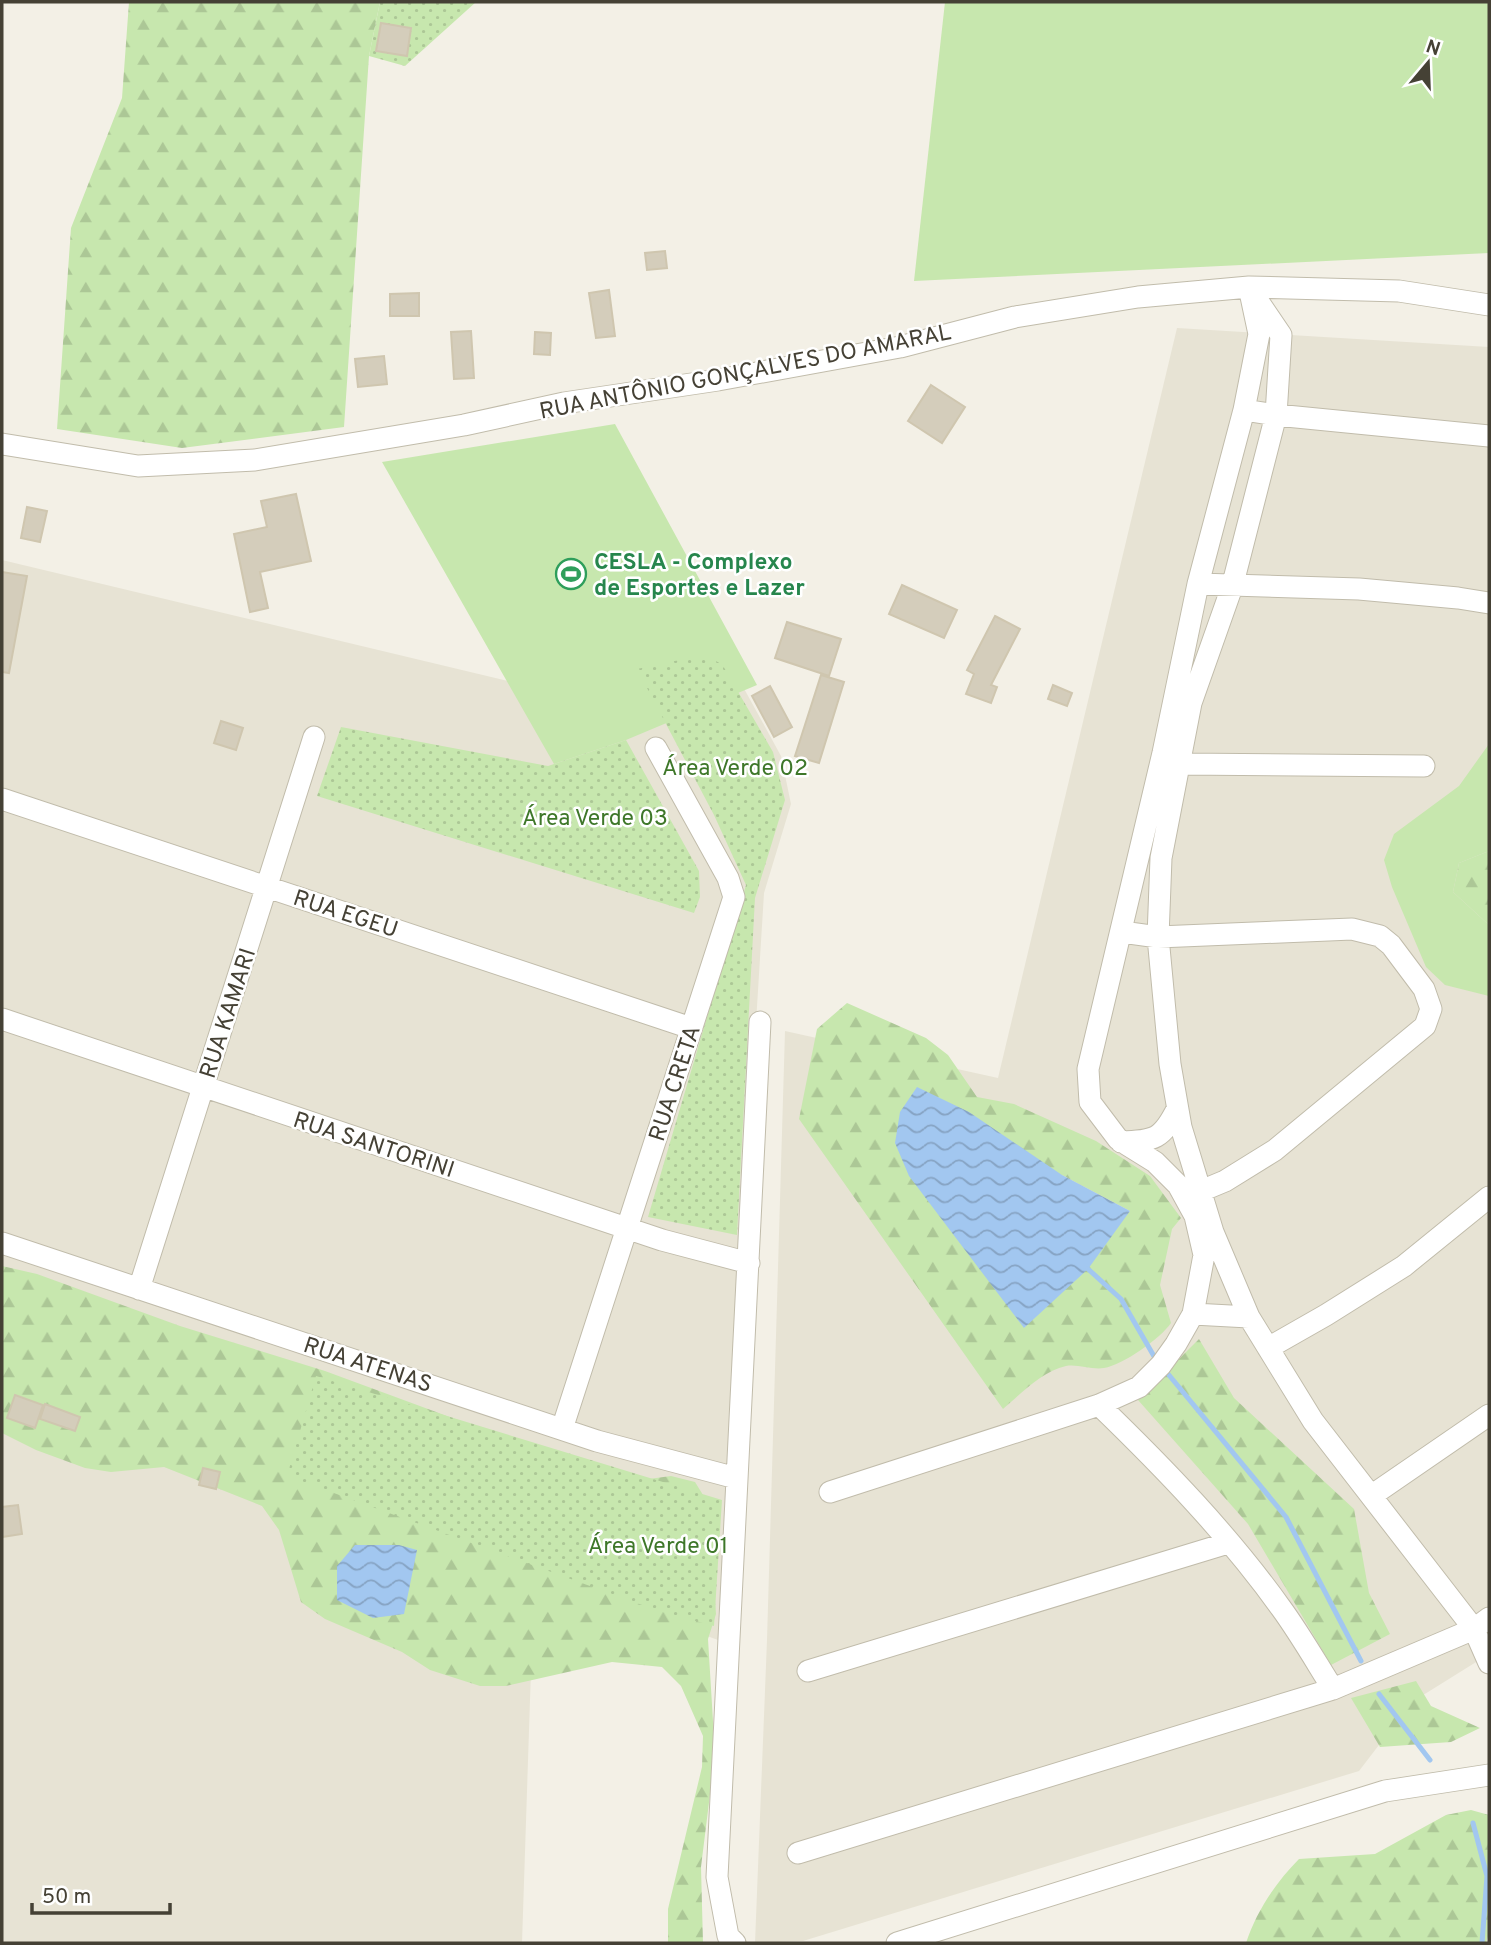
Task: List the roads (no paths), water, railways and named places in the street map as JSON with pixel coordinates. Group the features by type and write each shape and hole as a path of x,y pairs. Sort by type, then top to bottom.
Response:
{"street":[{"name":"RUA ANTÔNIO GONÇALVES DO AMARAL","path":"2,444 138,466 255,460 464,425 564,403 718,380 900,347 1015,317 1138,297 1248,287 1399,291 1489,305"},
{"path":"830,1492 1099,1405 1134,1390 1161,1365 1193,1314 1203,1255 1195,1216 1178,1185 1155,1162 1121,1142 1090,1102 1088,1069 1163,753 1198,584 1244,410 1259,334 1248,287"},
{"path":"1248,287 1281,335 1276,415 1232,587 1191,703 1161,858 1158,937 1177,1109 1213,1232 1249,1317 1313,1422 1371,1496 1481,1624 1489,1664"},
{"path":"1244,410 1489,436"},
{"path":"1198,584 1359,589 1489,603"},
{"name":"RUA KAMARI","path":"139,1289 314,737"},
{"name":"RUA CRETA","path":"562,1429 734,897 728,878 656,748"},
{"path":"1180,764 1424,766"},
{"name":"RUA EGEU","path":"2,799 691,1028"},
{"path":"1122,932 1158,937 1352,929 1380,936 1391,946 1424,989 1431,1009 1425,1026 1275,1150 1225,1181 1201,1191"},
{"name":"RUA SANTORINI","path":"2,1019 627,1228 748,1263"},
{"path":"735,1943 728,1936 717,1877 760,1022"},
{"path":"1121,1142 1145,1141 1158,1137 1168,1128 1177,1109"},
{"path":"1268,1348 1404,1266 1489,1197"},
{"name":"RUA ATENAS","path":"2,1243 597,1441 736,1478"},
{"path":"1193,1314 1249,1317"},
{"path":"1127,1433 1134,1390"},
{"path":"1099,1405 1164,1469 1228,1543 1281,1608 1333,1689"},
{"path":"1371,1496 1489,1415"},
{"path":"808,1671 1228,1543"},
{"path":"798,1853 1333,1689 1481,1624"},
{"path":"897,1943 1385,1791 1489,1775"}],"water":[{"path":"917,1087 969,1112 1062,1175 1130,1211 1088,1269 1024,1328 909,1176 895,1143 900,1112"},
{"path":"355,1545 399,1545 417,1550 404,1614 373,1618 337,1600 337,1566"}],"waterway":[{"path":"1088,1269 1121,1299 1155,1358"},
{"path":"1164,1369 1286,1517 1361,1661"},
{"path":"1379,1694 1430,1760"},
{"path":"1473,1823 1487,1876 1482,1943"}],"place":[{"name":"CESLA - Complexo de Esportes e Lazer","path":"571,574"}],"park label":[{"name":"Área Verde 02","path":"735,767"},
{"name":"Área Verde 03","path":"595,817"},
{"name":"Área Verde 01","path":"658,1545"}]}
